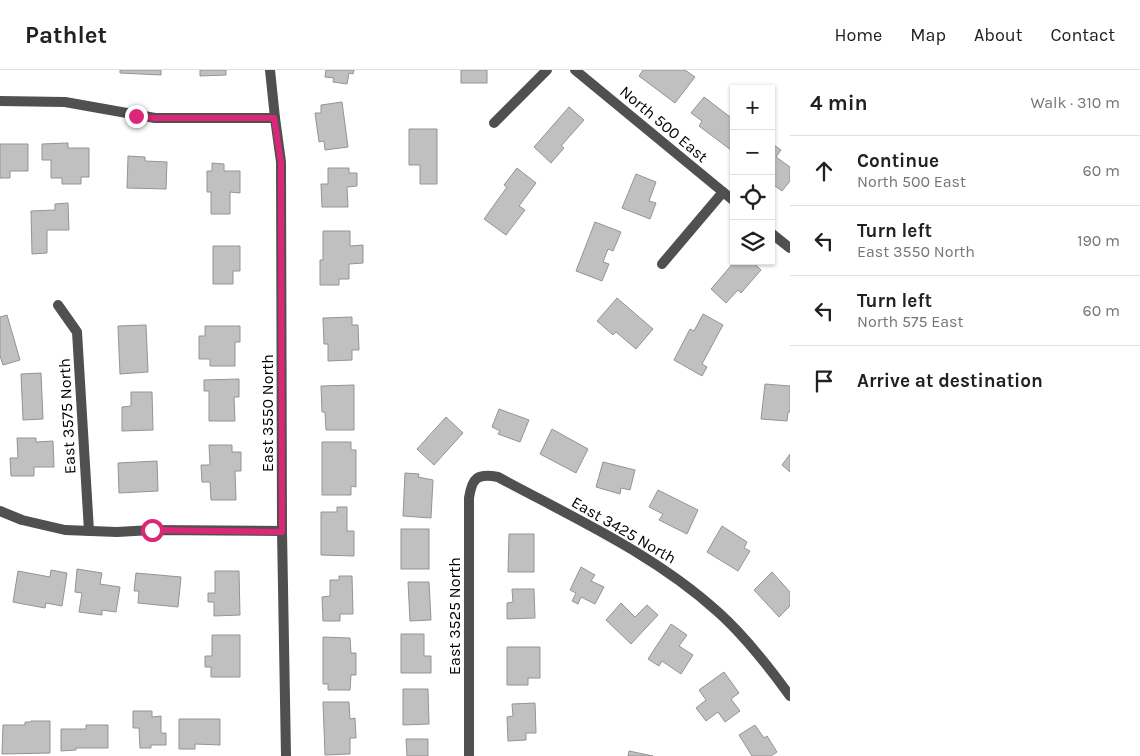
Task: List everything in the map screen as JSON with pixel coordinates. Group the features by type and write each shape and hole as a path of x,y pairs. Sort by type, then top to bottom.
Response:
{"street":[{"name":"East 3550 North","path":"270,70 274,118 281,162 282,532 286,756"},
{"path":"494,123 547,70"},
{"name":"North 500 East","path":"575,70 730,198"},
{"path":"0,101 65,102 116,113 155,118 274,118"},
{"path":"662,264 723,192"},
{"path":"775,236 790,248"},
{"name":"East 3575 North","path":"58,304 77,332 89,531"},
{"name":"East 3425 North","path":"476,478 486,474 498,476 634,550 664,569 694,592 743,637 790,696"},
{"name":"East 3525 North","path":"469,756 469,498 471,486 476,478"},
{"path":"0,511 44,526 65,530 282,532"}],"building":[{"path":"120,70 161,70 161,75 120,73"},
{"path":"200,70 226,70 226,75 200,76"},
{"path":"326,70 354,70 353,74 349,73 347,84 333,82 334,78 325,77"},
{"path":"461,70 487,70 487,83 461,83"},
{"path":"643,70 685,70 695,77 675,103 639,76"},
{"path":"704,97 730,117 730,149 699,126 702,121 691,113"},
{"path":"342,102 348,147 325,150 324,141 319,142 315,113 321,113 321,105"},
{"path":"569,107 584,120 561,146 564,148 551,163 534,147"},
{"path":"409,129 437,129 437,184 420,184 420,165 409,165"},
{"path":"68,143 68,148 89,148 89,177 81,177 81,184 62,184 62,178 51,178 51,160 42,160 42,144"},
{"path":"0,144 28,144 28,171 10,171 10,178 0,178"},
{"path":"775,146 781,150 776,157 790,167 790,181 782,191 775,186"},
{"path":"128,156 145,157 145,161 167,162 166,189 127,188"},
{"path":"212,163 224,164 224,171 240,171 240,193 230,192 230,214 211,214 211,192 207,192 207,171 212,171"},
{"path":"328,168 349,168 349,173 357,173 357,186 347,187 348,207 322,207 321,184 328,184"},
{"path":"517,168 536,183 519,206 525,210 506,235 484,219 507,187 504,185"},
{"path":"636,174 656,182 649,201 656,203 650,219 622,208"},
{"path":"68,203 69,230 47,230 47,253 32,254 31,211 55,210 55,204"},
{"path":"595,222 621,232 613,251 608,249 603,262 609,264 602,281 576,271"},
{"path":"323,231 350,231 350,246 363,245 363,263 349,264 349,279 339,279 339,285 320,285 320,260 323,260"},
{"path":"213,246 240,246 240,271 233,271 233,284 213,284"},
{"path":"732,265 756,265 761,270 741,293 738,290 726,303 711,289"},
{"path":"617,298 653,329 636,349 616,332 613,335 597,321"},
{"path":"703,314 723,325 702,364 707,367 702,376 674,360 690,329 694,331"},
{"path":"7,315 20,360 3,365 0,356 0,317"},
{"path":"352,317 352,325 358,325 359,350 352,350 352,360 328,361 328,344 324,344 323,318"},
{"path":"146,325 148,372 120,374 118,326"},
{"path":"205,326 240,326 240,342 235,342 235,366 210,366 210,359 199,359 199,336 205,336"},
{"path":"41,373 43,419 23,420 21,374"},
{"path":"239,379 239,397 234,397 235,421 209,421 209,391 204,391 204,380"},
{"path":"765,384 790,386 790,412 788,412 787,421 761,419"},
{"path":"354,385 354,430 326,430 325,412 322,412 321,386"},
{"path":"131,392 152,392 153,430 122,431 122,407 131,406"},
{"path":"499,409 529,420 520,442 498,434 500,431 492,427"},
{"path":"446,417 463,433 434,465 417,449"},
{"path":"552,429 588,449 576,473 540,454"},
{"path":"17,438 36,438 36,442 53,441 54,467 34,467 34,476 11,476 10,458 18,458"},
{"path":"322,442 351,442 351,450 356,450 356,487 351,486 351,495 322,495"},
{"path":"209,445 232,445 232,452 241,452 241,471 235,471 236,500 211,500 210,482 202,482 201,465 210,465"},
{"path":"790,454 790,472 782,465"},
{"path":"157,461 158,491 119,493 118,463"},
{"path":"603,462 635,470 630,490 621,488 620,494 596,487"},
{"path":"405,473 419,474 418,477 433,480 431,518 403,516"},
{"path":"658,490 698,510 687,534 659,520 663,514 649,507"},
{"path":"337,507 347,507 347,531 354,531 354,556 321,555 321,512 337,512"},
{"path":"722,526 747,542 744,548 750,551 738,571 707,552"},
{"path":"401,529 429,529 429,569 401,569"},
{"path":"509,534 534,534 534,572 508,572"},
{"path":"581,567 595,575 591,581 604,587 595,604 581,597 578,604 572,601 576,593 570,590"},
{"path":"77,569 102,573 100,584 120,587 116,612 102,610 102,615 79,612 82,593 75,592"},
{"path":"51,570 67,573 62,606 46,603 45,608 13,602 18,571 50,577"},
{"path":"215,571 239,571 240,615 214,616 214,602 208,602 208,593 215,593"},
{"path":"772,572 790,592 790,606 779,617 754,590"},
{"path":"136,573 181,577 178,607 138,603 139,591 134,591"},
{"path":"339,576 352,576 353,614 340,614 340,621 323,621 322,597 330,596 330,580 339,580"},
{"path":"408,582 429,582 431,620 410,621"},
{"path":"512,589 534,589 535,618 507,619 507,603 513,602"},
{"path":"621,603 635,617 647,605 658,615 631,644 606,620"},
{"path":"671,624 687,635 679,646 693,655 681,674 662,661 659,666 648,659"},
{"path":"401,634 424,634 424,656 431,656 431,673 401,673"},
{"path":"212,635 240,635 240,677 211,677 211,667 205,667 205,656 212,656"},
{"path":"323,637 350,638 351,653 356,653 356,675 351,675 350,690 328,690 328,684 323,684"},
{"path":"507,647 540,647 540,678 528,678 528,685 507,685"},
{"path":"724,672 739,693 731,699 740,711 725,722 718,712 706,721 696,708 706,700 699,690"},
{"path":"403,689 428,689 429,724 403,725"},
{"path":"323,702 349,702 350,719 355,718 356,738 350,738 350,754 325,755"},
{"path":"535,703 536,733 526,733 526,740 508,741 507,717 513,716 512,704"},
{"path":"133,711 152,711 152,717 161,716 161,733 166,733 166,745 151,745 151,748 140,748 139,728 133,728"},
{"path":"179,719 220,719 220,745 195,744 195,749 179,749"},
{"path":"50,721 50,753 2,754 3,725 25,725 25,722"},
{"path":"86,725 108,725 108,748 76,748 76,750 61,751 61,729 86,729"},
{"path":"755,725 764,738 767,736 777,752 771,756 752,756 739,735"},
{"path":"406,739 428,739 428,756 407,756"},
{"path":"629,751 653,756 628,756"}],"route":[{"path":"136,116 155,118 274,118 281,162 282,532 152,530"}]}
